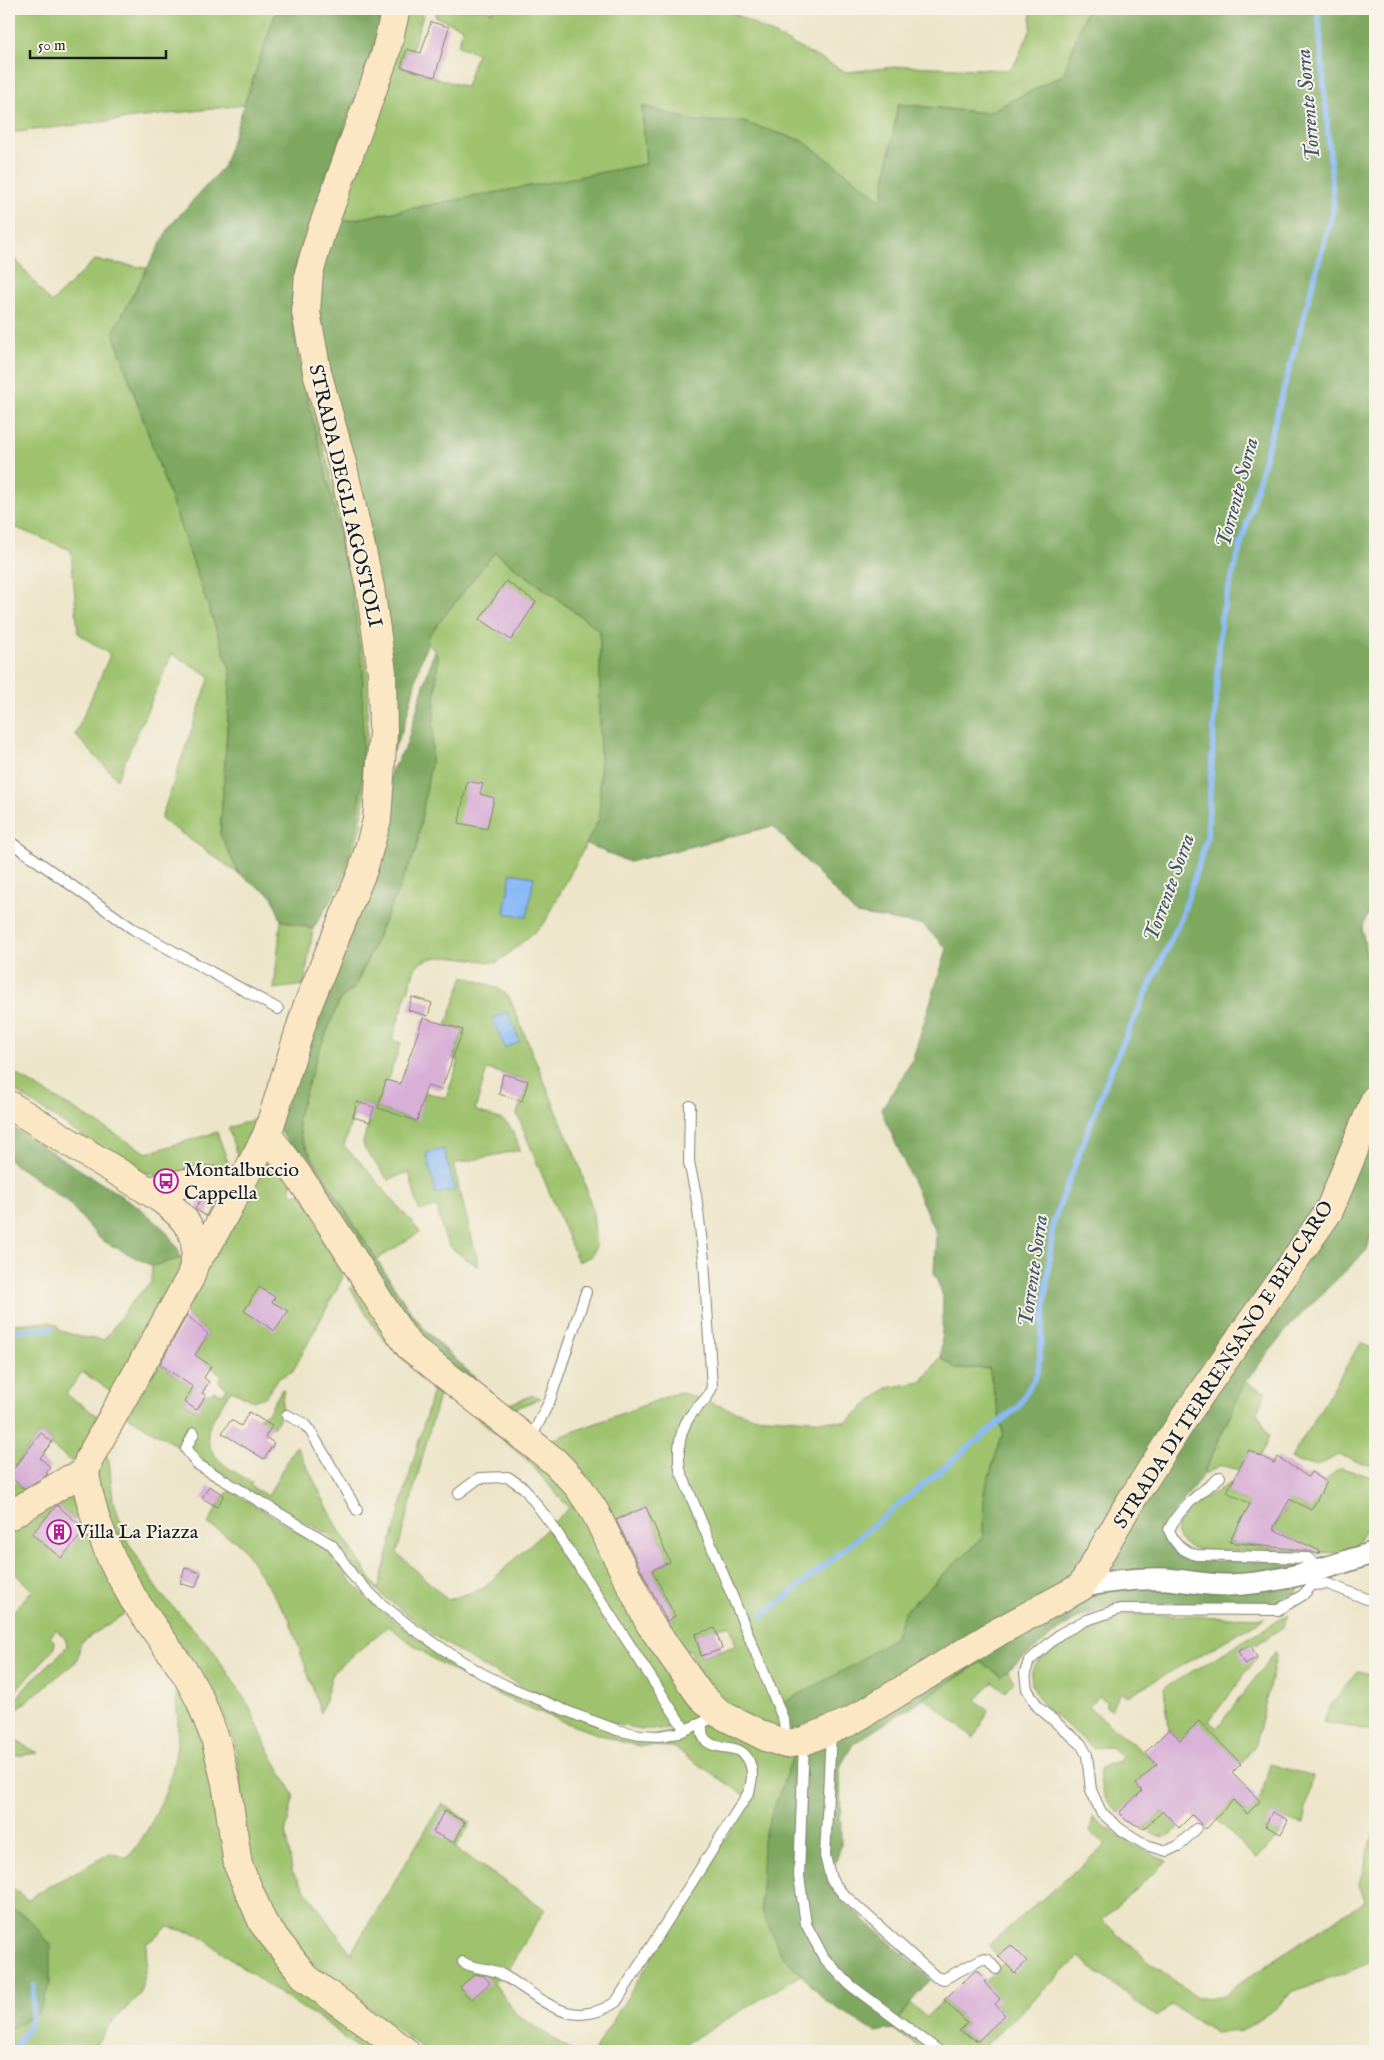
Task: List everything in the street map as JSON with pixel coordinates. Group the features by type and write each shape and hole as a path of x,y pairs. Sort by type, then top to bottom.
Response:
{"street":[{"name":"STRADA DEGLI AGOSTOLI","path":"195,1262 209,1243 267,1135 307,1007 368,858 379,808 384,694 373,605 343,467 317,372 306,312 309,273 321,232 385,55 396,9"},
{"name":"STRADA DI TERRENSANO E BELCARO","path":"1081,1587 1126,1508 1188,1412 1329,1211 1375,1099"},
{"path":"9,1105 148,1191 181,1216 188,1225 194,1239 195,1262 185,1289 91,1453 85,1474 96,1520 112,1560 134,1600 186,1674 204,1708 215,1738 226,1783 238,1865 263,1923 306,1978 405,2051"},
{"path":"267,1135 300,1178 356,1263 392,1323 409,1346 530,1441 554,1461 578,1486 595,1512 650,1624 700,1695 711,1719 766,1737 795,1742 831,1731 851,1721 998,1632 1081,1587 1119,1580 1165,1579 1228,1585 1314,1579 1375,1552"},
{"path":"148,1191 201,1180 242,1182"},
{"path":"9,1516 70,1479 85,1474"}],"lane":[{"path":"9,841 133,928 278,1009"},
{"path":"690,1106 689,1162 696,1195 704,1260 712,1386 708,1399 694,1411 682,1429 677,1452 680,1470 784,1722 795,1742 799,1876 806,1924 824,1958 850,1984 939,2051"},
{"path":"530,1441 550,1400 586,1292"},
{"path":"287,1415 303,1423 311,1432 357,1510"},
{"path":"194,1433 186,1449 197,1464 332,1545 353,1576 379,1602 412,1628 481,1673 579,1716 617,1730 640,1735 659,1736 685,1730 711,1719"},
{"path":"459,1493 479,1478 508,1477 524,1488 552,1525 685,1730"},
{"path":"1196,1828 1178,1846 1167,1851 1146,1845 1120,1829 1101,1812 1091,1790 1087,1755 1081,1744 1038,1706 1027,1689 1025,1673 1030,1661 1060,1634 1084,1621 1120,1609 1278,1610 1303,1595 1314,1579 1314,1564 1308,1558 1196,1555 1183,1550 1174,1542 1170,1530 1173,1522 1200,1493 1220,1477"},
{"path":"1314,1579 1375,1602"},
{"path":"463,1962 469,1967 492,1970 548,2005 564,2012 579,2015 594,2013 606,2009 616,2002 749,1792 753,1778 750,1763 745,1753 710,1744 703,1736 711,1719"},
{"path":"831,1731 826,1856 831,1879 843,1894 936,1977 944,1979 982,1959 988,1960 996,1969"}],"green space":[{"path":"9,9 277,9 244,105 9,133"},
{"path":"277,9 382,9 375,43 310,221 296,266 291,310 300,370 351,585 363,672 362,780 357,824 346,866 337,890 313,929 281,920 272,896 239,874 220,834 231,672 113,332 170,226 223,167"},
{"path":"404,9 425,9 412,50 407,49 401,67 466,87 477,53 458,46 463,28 435,17 438,9 486,9 492,12 493,9 718,9 731,12 846,72 906,66 1007,70 1014,65 1031,29 1031,9 1087,9 1063,75 987,113 898,104 882,200 803,141 743,122 694,121 642,106 646,164 335,223"},
{"path":"1087,9 1375,9 1375,900 1362,928 1367,958 1375,966 1375,1220 1367,1250 1294,1321 1245,1382 1203,1475 1163,1527 1167,1544 1180,1557 1216,1561 1297,1561 1300,1569 1301,1583 1296,1594 1280,1603 1119,1604 1082,1616 1057,1631 1001,1676 981,1662 853,1744 840,1767 841,1846 828,1883 839,1897 931,1979 910,2003 893,2029 875,2032 826,2001 780,1952 761,1909 763,1839 794,1752 791,1721 783,1703 848,1668 894,1638 905,1611 983,1537 984,1492 1003,1433 989,1368 956,1369 941,1357 943,1297 934,1272 936,1234 881,1110 912,1061 947,949 923,925 856,914 773,826 629,862 586,844 600,818 600,631 495,552 426,639 428,643 418,670 408,712 399,739 392,752 318,309 319,275 335,223 646,164 642,106 694,121 743,122 803,141 882,200 898,104 987,113 1063,75"},
{"path":"375,43 303,369 328,465 355,585 368,673 366,780 361,825 350,867 342,888 337,890 346,866 363,672 351,585 300,370 291,310 296,266 310,221"},
{"path":"9,251 51,303 94,260 147,268 113,333 231,672 220,834 239,874 161,819 210,676 172,654 117,779 75,735 110,655 78,633 71,550 9,525"},
{"path":"494,552 600,631 600,818 544,924 497,963 444,957 424,961 416,966 392,1040 401,1043 378,1108 416,1121 425,1092 446,1098 459,1061 453,1059 463,1030 446,1025 464,976 498,988 509,997 580,1167 593,1212 596,1246 592,1256 578,1262 517,1114 528,1081 487,1069 475,1110 500,1119 509,1125 520,1150 453,1164 479,1267 459,1254 449,1244 445,1238 437,1207 419,1211 409,1172 388,1180 364,1148 363,1142 374,1107 357,1102 344,1146 362,1164 420,1232 376,1260 301,1138 297,1119 316,1059 340,999 355,988 416,850 431,762 438,656 426,639"},
{"path":"434,651 438,655 431,762 416,850 354,988 340,999 316,1059 297,1119 301,1138 318,1169 408,1308 426,1331 490,1392 496,1406 412,1343 278,1127 391,771 406,746"},
{"path":"281,920 313,929 304,985 274,989"},
{"path":"290,1018 293,1020 268,1116 252,1151 241,1167 228,1128 264,1116"},
{"path":"9,1070 147,1153 217,1132 230,1168 158,1176 142,1172 118,1160 9,1087"},
{"path":"9,1125 139,1207 165,1230 178,1249 181,1258 152,1266 101,1240 67,1201 9,1160"},
{"path":"271,1159 291,1180 291,1193 302,1194 347,1264 341,1281 293,1371 279,1378 265,1397 253,1401 231,1390 214,1417 208,1431 208,1440 216,1456 229,1468 252,1482 250,1486 268,1496 296,1445 339,1530 378,1590 434,1386 405,1361 379,1334 350,1288 360,1287 575,1494 705,1714 676,1726 662,1729 641,1729 617,1725 583,1713 480,1665 436,1637 383,1596 353,1566 328,1534 282,1511 125,1414 155,1361 193,1387 184,1402 196,1410 206,1395 214,1391 223,1394 227,1388 219,1382 222,1375 195,1355 208,1334 183,1311 268,1160","holes":["441,1388 527,1460 569,1508 484,1588 448,1600 397,1553"]},
{"path":"181,1258 182,1267 167,1301 156,1306 134,1343 137,1356 84,1448 72,1462 50,1445 52,1441 41,1433 15,1466 9,1461 9,1392 17,1381 9,1381 9,1324 50,1322 57,1325 59,1330 80,1337 104,1340 132,1302 151,1282 152,1266","holes":["82,1372 111,1391 98,1416 66,1394"]},
{"path":"1361,1342 1375,1351 1375,1467 1338,1455 1320,1465 1300,1463 1291,1458"},
{"path":"941,1357 956,1369 989,1368 1003,1433 984,1492 983,1537 905,1611 894,1638 848,1668 791,1721 793,1737 725,1707 696,1672 691,1650 678,1651 661,1623 675,1616 657,1580 643,1587 638,1576 670,1562 646,1507 611,1522 543,1443 679,1392 750,1416 846,1422 887,1388 921,1382","holes":["730,1625 736,1646 701,1656 695,1634"]},
{"path":"1245,1382 1266,1392 1257,1412 1269,1436 1261,1456 1249,1450 1239,1470 1221,1465 1203,1475"},
{"path":"282,1389 284,1390 279,1420 272,1427 258,1418 268,1413"},
{"path":"490,1392 504,1406 533,1395 541,1398 507,1412 496,1406"},
{"path":"104,1452 109,1460 113,1500 128,1542 159,1592 213,1650 249,1706 267,1747 294,1795 286,1830 292,1871 351,1953 442,1803 471,1823 455,1848 545,1909 508,1970 494,1983 516,2014 572,2051 425,2051 315,1966 275,1918 249,1861 234,1740 221,1709 119,1554 96,1481"},
{"path":"1342,1468 1371,1477 1375,1481 1375,1514 1352,1551 1344,1553 1197,1550 1182,1542 1177,1533 1178,1523 1186,1514 1197,1504 1231,1483 1227,1492 1244,1501 1255,1496 1229,1542 1294,1551 1299,1541 1273,1529 1305,1475 1308,1477 1295,1501 1310,1510 1327,1480"},
{"path":"16,1481 32,1496 9,1508 9,1490"},
{"path":"231,1491 331,1551 349,1579 377,1607 435,1652 474,1676 508,1692 640,1739 716,1722 794,1752 780,1952 801,1975 673,2051 594,2051 750,1799 673,1747 639,1746 619,1741 574,1726 505,1698 470,1681 430,1657 388,1626 333,1672 321,1713 289,1618 240,1544 208,1524 224,1495"},
{"path":"70,1494 78,1516 74,1520 57,1505 33,1534 61,1558 86,1530 130,1610 80,1643 78,1660 11,1714 18,1696 67,1646 66,1640 56,1629 50,1637 54,1643 53,1650 9,1698 9,1616 32,1590 9,1568 9,1526"},
{"path":"1119,1614 1265,1618 1128,1696 1122,1692 1110,1710 1105,1706 1107,1702 1099,1696 1089,1707 1157,1764 1137,1784 1142,1791 1119,1813 1106,1799 1100,1783 1100,1769 1108,1764 1120,1761 1121,1756 1111,1747 1093,1748 1041,1703 1032,1685 1031,1674 1035,1665 1064,1637 1084,1625"},
{"path":"1289,1614 1283,1627 1256,1645 1254,1643 1239,1651 1257,1658 1209,1721 1217,1728 1275,1652 1277,1653 1256,1744 1241,1764 1199,1722 1180,1740 1169,1729 1164,1688"},
{"path":"981,1662 1001,1676 1008,1671 1014,1682 1005,1692 993,1681 976,1700 988,1711 974,1738 925,1698"},
{"path":"1357,1671 1375,1675 1375,1728 1373,1731 1323,1722 1331,1705"},
{"path":"180,1691 185,1695 201,1735 213,1786 225,1858 331,2013 378,2051 361,2051 325,2022 283,1996 197,1934 168,1927 146,1944 147,1962 140,1995 112,2022 91,2051 9,2051 9,2029 39,2012 27,1917 9,1908 9,1885 27,1900 110,1853 128,1858 152,1821 162,1802 169,1781 177,1739 178,1717 175,1695"},
{"path":"9,1734 18,1742 38,1753 15,1756 9,1749"},
{"path":"1270,1764 1313,1776 1303,1824 1288,1820 1272,1812 1266,1826 1281,1834 1256,1859 1202,1805 1220,1787 1247,1814 1260,1801"},
{"path":"1163,1811 1179,1828 1169,1835 1162,1837 1144,1828"},
{"path":"1093,1817 1129,1842 1167,1861 1102,1920 1145,1958 1197,1998 1221,1997 1270,1962 1365,1901 1359,1885 1375,1829 1375,1960 1346,1973 1293,1991 1276,2008 1242,2031 1215,2033 1171,2005 1156,2017 1079,1957 979,2051 924,2051 893,2029 910,2003 926,2017 944,2000 967,2023 959,2031 978,2041 1005,2015 995,2004 984,1982 1004,1962 988,1945 1106,1845 1090,1832"},
{"path":"9,1908 27,1917 50,1944 50,1984 39,2012 9,2029"}],"water":[{"path":"511,873 534,877 527,917 504,913"},
{"path":"508,1012 520,1042 505,1048 492,1018"},
{"path":"444,1149 455,1190 436,1194 426,1153"}],"building":[{"path":"431,22 449,27 435,77 401,67 407,49 421,53"},
{"path":"506,581 536,602 511,640 480,619"},
{"path":"467,781 483,784 480,794 494,798 487,829 459,823"},
{"path":"412,997 432,1003 428,1016 408,1010"},
{"path":"423,1018 463,1030 441,1090 427,1086 417,1121 378,1108 386,1080 400,1084"},
{"path":"503,1074 528,1081 522,1101 499,1094"},
{"path":"357,1102 374,1107 370,1122 353,1117"},
{"path":"203,1196 216,1196 206,1216 195,1209"},
{"path":"259,1287 275,1297 272,1302 288,1311 275,1331 244,1311"},
{"path":"187,1315 208,1334 195,1355 211,1366 204,1378 209,1382 202,1393 206,1395 197,1410 184,1402 193,1387 160,1364"},
{"path":"249,1412 272,1426 265,1437 274,1443 264,1459 222,1433 231,1420 241,1426"},
{"path":"41,1433 52,1442 40,1458 50,1467 46,1473 48,1474 24,1489 9,1475"},
{"path":"1249,1450 1274,1463 1278,1457 1308,1477 1311,1472 1327,1482 1311,1510 1290,1499 1273,1529 1320,1551 1319,1554 1308,1551 1229,1542 1250,1504 1227,1492"},
{"path":"209,1486 224,1495 217,1507 202,1498"},
{"name":"Villa La Piazza","path":"57,1505 82,1527 84,1532 61,1558 32,1534"},
{"path":"646,1507 670,1562 652,1570 675,1616 667,1621 616,1520"},
{"path":"185,1568 201,1573 195,1588 180,1583"},
{"path":"715,1628 722,1649 701,1656 695,1634"},
{"path":"1251,1645 1257,1658 1244,1664 1238,1651"},
{"path":"1199,1721 1241,1764 1232,1773 1260,1801 1247,1814 1233,1800 1206,1829 1192,1815 1179,1828 1163,1811 1144,1828 1127,1821 1119,1813 1142,1791 1136,1784 1157,1764 1145,1753 1169,1729 1180,1740"},
{"path":"444,1811 465,1822 454,1843 433,1832"},
{"path":"1272,1812 1288,1820 1281,1834 1265,1826"},
{"path":"1011,1945 1027,1961 1015,1973 998,1956"},
{"path":"976,1970 1000,1999 995,2004 1005,2015 978,2041 959,2031 967,2023 944,2000"},
{"path":"475,1974 484,1976 490,1983 471,2000 460,1987"}],"waterway":[{"name":"Torrente Sorra","path":"763,1616 1018,1407 1038,1372 1053,1223 1112,1067 1182,916 1207,838 1221,617 1334,207 1318,9"},
{"path":"9,1331 52,1329"},
{"path":"13,2051 32,2021 34,1986"}],"place":[{"name":"Montalbuccio Cappella","path":"166,1181"},
{"name":"Villa La Piazza","path":"59,1532"}]}
